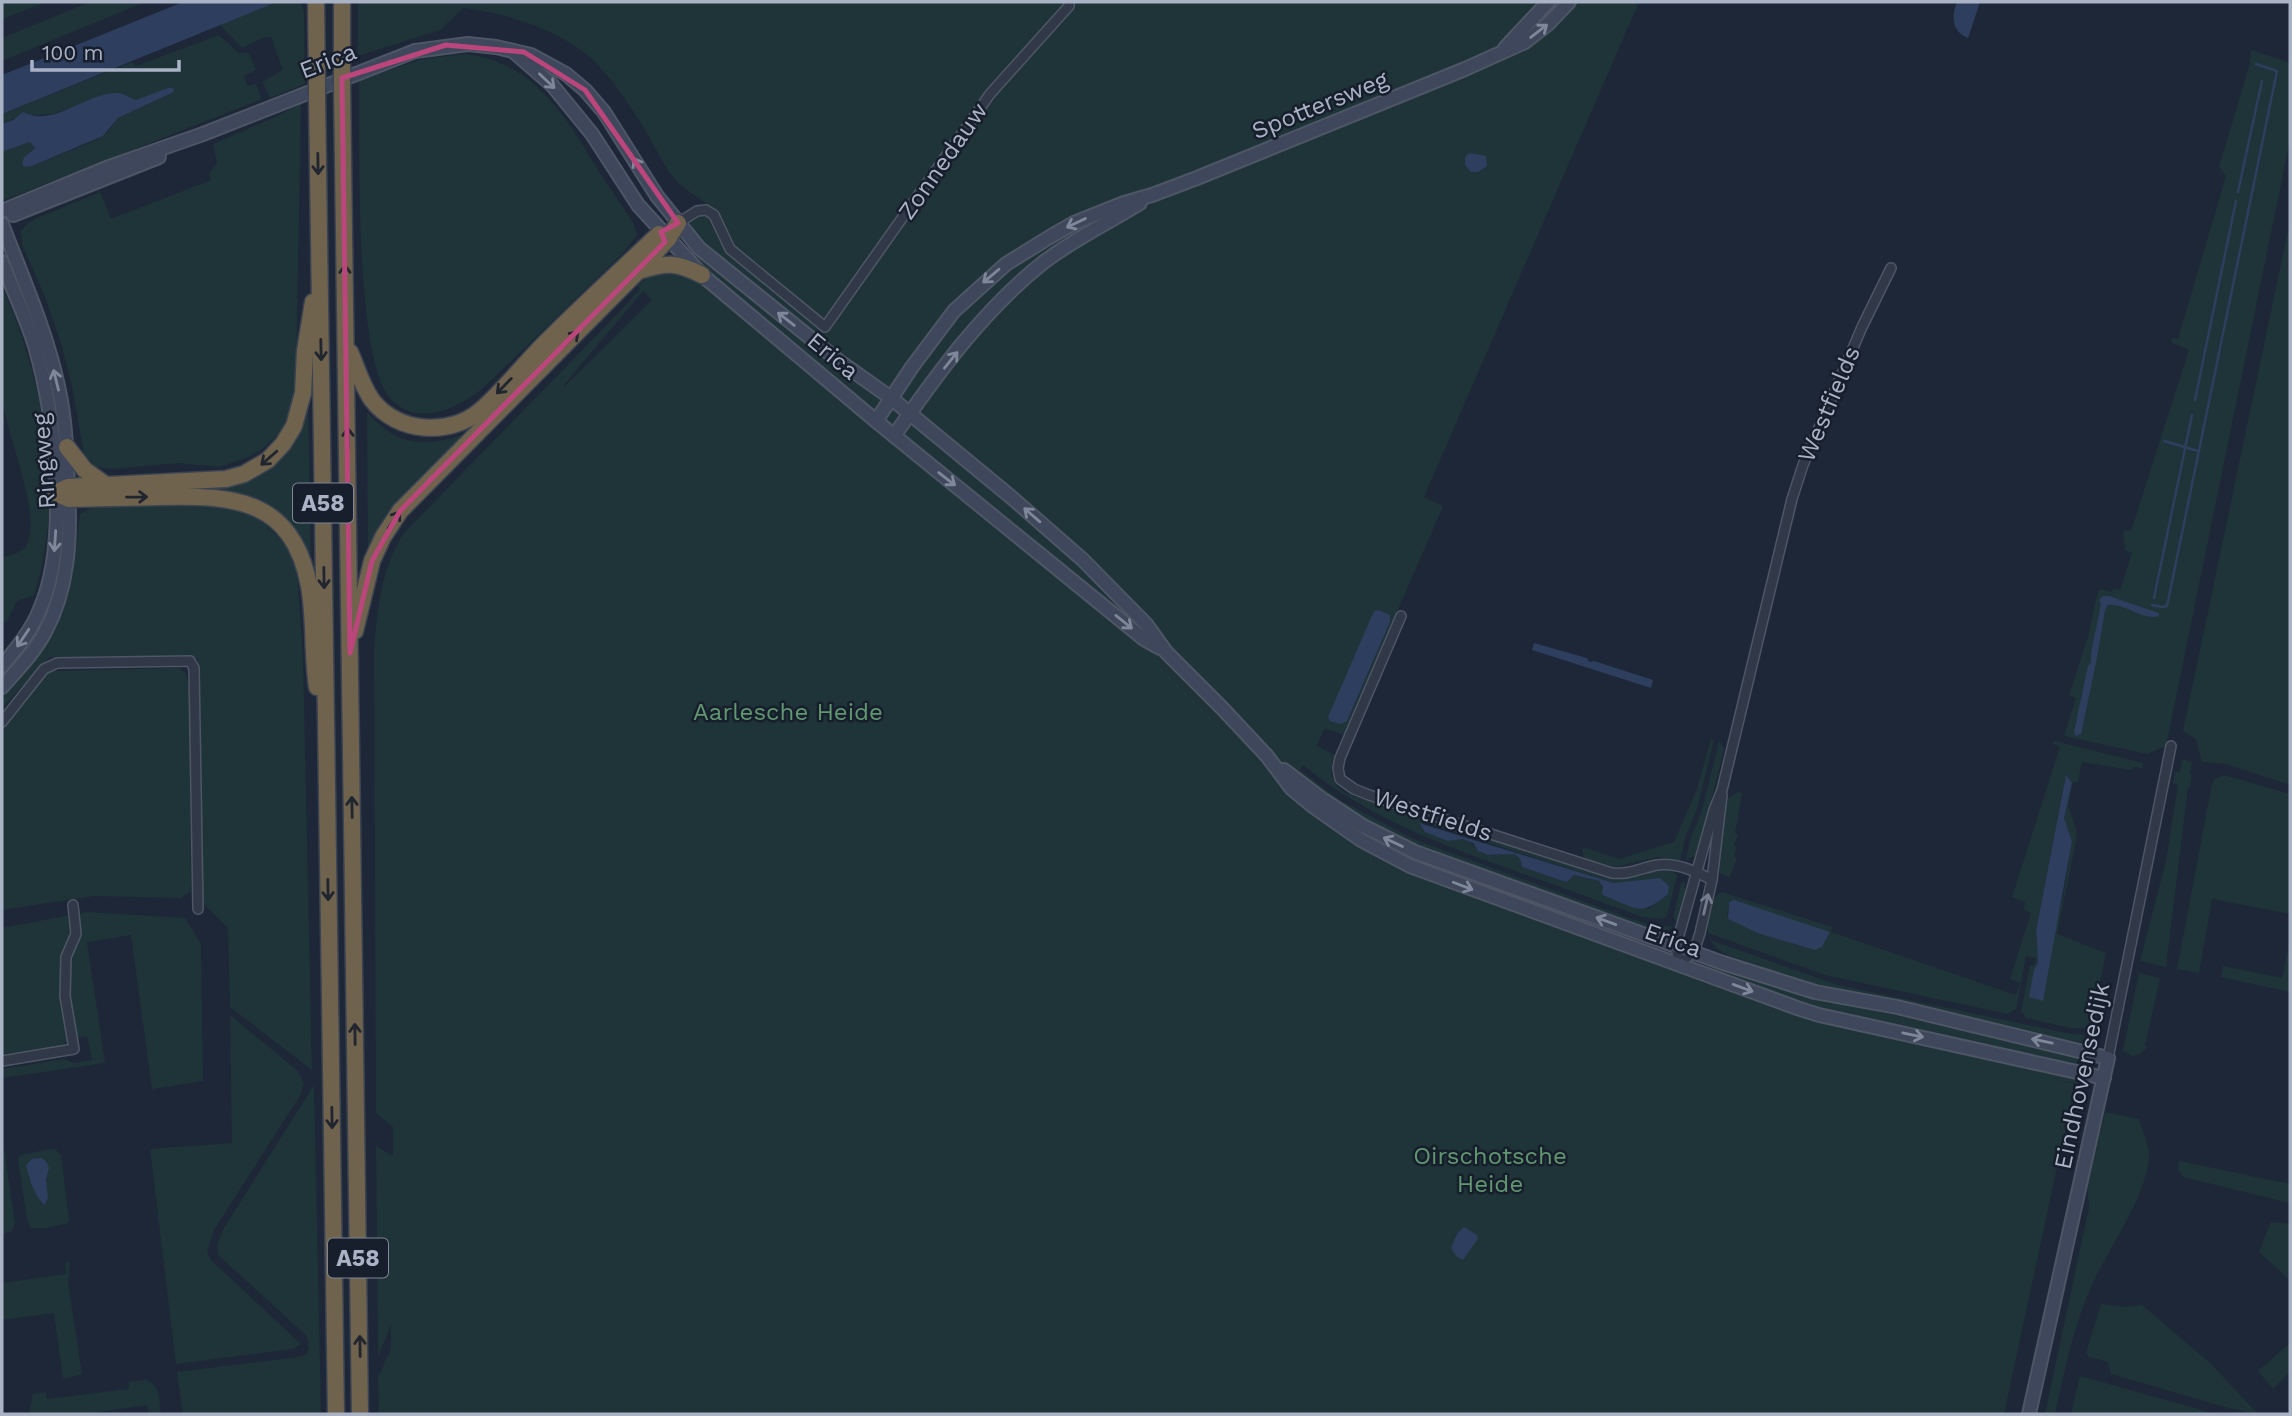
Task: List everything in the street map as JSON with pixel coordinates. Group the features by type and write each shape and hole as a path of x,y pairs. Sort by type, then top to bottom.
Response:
{"highway":[{"name":"A58","path":"342,2 360,1414"},
{"name":"A58","path":"316,6 336,1414"},
{"path":"664,236 678,223"},
{"name":"A58","path":"346,343 367,392 385,413 405,424 425,428 444,427 461,422 481,411 551,337 664,236"},
{"name":"A58","path":"350,653 372,561 383,537 400,511 637,272 664,236"},
{"name":"A58","path":"64,493 106,485 226,479 253,469 275,453 294,426 300,405 305,351 320,258"},
{"path":"637,272 670,264 681,265 702,275"},
{"path":"67,447 85,470 106,485"},
{"name":"A58","path":"64,493 220,497 255,506 282,526 300,555 309,587 313,658 326,749"}],"main road":[{"name":"Spottersweg","path":"1503,51 1548,2"},
{"name":"Spottersweg","path":"876,421 954,311 1006,264 1074,223 1152,195 1465,69 1525,42 1548,24 1569,2"},
{"name":"Erica","path":"2,211 109,167 203,134 415,51 458,44 482,44 524,52 566,74 585,90 604,112 657,196 699,248 741,285 891,398 1083,560 1146,624 1166,652 1267,757 1291,788 1361,840 1410,866 1819,1015 2104,1078"},
{"name":"Erica","path":"514,51 552,85 592,134 638,205 702,275 894,436 1144,639 1166,652"},
{"name":"Erica","path":"2,222 172,152 203,134"},
{"name":"Spottersweg","path":"894,436 964,343 1012,290 1045,262 1087,233 1152,195"},
{"name":"Ringweg","path":"2,222 49,353 58,386 67,447 64,493 52,571 45,596 34,622 2,666"},
{"name":"Ringweg","path":"2,262 26,320 41,369 64,493 69,544 66,569 45,633 2,687"},
{"name":"Erica","path":"1267,757 1322,799 1384,838 1415,852 1676,946 1815,992 1896,1007 2108,1058"},
{"name":"Eindhovensedijk","path":"2029,1414 2108,1058"}],"street":[{"name":"Zonnedauw","path":"825,327 990,94 1069,6 1069,2"},
{"name":"Erica","path":"678,223 701,209 714,215 730,248 825,327"},
{"name":"Westfields","path":"1694,952 1712,880 1723,790 1791,502 1803,465 1862,327 1891,268"},
{"name":"Westfields","path":"1401,616 1340,758 1340,779 1369,795 1612,873 1622,874 1666,865 1698,873 1712,880"},
{"path":"2,722 44,669 57,663 190,661 194,668 198,909"},
{"name":"Eindhovensedijk","path":"2108,1058 2171,746"},
{"name":"Westfields","path":"1679,964 1676,946 1714,810 1723,790"},
{"path":"2,1060 74,1049 65,996 66,957 76,934 73,905"},
{"path":"1679,964 1694,952"}],"highlighted area":[{"path":"446,45 524,52 585,90 678,223 661,232 665,242 400,511 372,561 350,653 342,78"}],"green space":[{"path":"46,2 2,19 2,4"},
{"path":"90,2 145,2 2,61 2,38"},
{"path":"277,2 301,2 304,13 305,84 270,98 262,82 283,70 271,37 265,37 242,48 219,24"},
{"name":"Aarlesche Heide","path":"358,2 1639,2 1424,497 1443,506 1344,734 1324,729 1317,746 1335,755 1332,777 1337,786 1347,794 1612,878 1659,870 1675,873 1677,876 1667,916 1662,919 1642,917 1452,848 1375,813 1303,765 1300,770 1340,800 1416,840 1629,918 1647,924 1674,927 1659,934 1403,843 1323,796 1351,838 1770,1001 2080,1078 2078,1084 2043,1076 2075,1084 2004,1414 379,1414 378,1377 391,1349 391,1325 378,1357 376,1146 393,1156 393,1127 376,1113 374,649 385,574 404,533 622,309 640,289 637,285 656,273 679,273 705,245 692,229 692,218 709,217 717,232 724,225 713,209 674,178 632,110 599,66 579,49 548,31 513,18 463,8 440,30 358,56","holes":["643,291 652,300 565,386 564,385","1379,610 1390,615 1390,622 1347,721","1418,824 1451,831 1614,883 1668,894 1648,909 1604,889 1599,881 1574,875 1567,882 1563,881 1522,867 1515,854 1489,855 1480,852 1464,839 1450,841"]},
{"path":"219,35 239,53 249,53 256,70 244,76 247,86 256,84 260,100 2,201 2,152 30,142 35,147 24,157 29,167 32,166 92,142 106,134 118,118 168,95 173,88 136,100 114,93 53,114 19,116 2,124 2,114 132,62 136,66"},
{"path":"2251,50 2290,63 2290,140 2166,746 2147,754 2064,736 2076,698 2069,695 2088,637 2098,591 2102,589 2111,592 2114,588 2120,590 2132,553 2125,550 2123,530 2131,531 2189,350 2171,342 2172,338 2178,339 2226,176 2219,167 2250,63"},
{"path":"464,54 489,59 510,68 529,80 546,96 561,113 633,222 637,235 623,253 481,390 448,409 424,414 401,407 390,398 378,375 370,340 361,247 359,80 423,59"},
{"path":"301,102 296,378 291,409 281,432 247,458 219,467 179,463 111,469 96,467 84,454 61,343 22,244 21,231 35,219 100,192 111,219 211,180 209,173 217,163 213,144 282,114"},
{"path":"2290,221 2290,785 2226,764 2202,762 2196,739 2183,731"},
{"path":"2,286 29,359 39,398 46,437 49,516 35,592 33,596 17,601 8,620 2,623 2,558 24,549 30,527 26,489 2,394"},
{"path":"308,390 311,573 271,513 177,489 263,468"},
{"path":"367,412 390,432 413,441 439,441 468,433 390,509 368,551"},
{"path":"220,505 245,511 259,518 281,540 292,556 297,572 303,656 312,1070 230,1007 228,928 203,903 198,658 50,657 2,708 2,691 44,643 57,623 72,577 80,514 95,506"},
{"path":"177,668 185,673 189,689 191,891 180,898 94,896 2,910 2,725 45,673 50,671"},
{"path":"1711,739 1714,740 1697,809 1685,838 1680,860 1658,857 1615,867 1584,858 1582,847 1619,859 1674,842 1697,789"},
{"path":"1719,741 1724,749 1700,847 1696,855 1686,860 1690,840 1702,810"},
{"path":"2054,741 2143,763 2143,768 2134,767 2130,770 2082,762 2078,782 2073,782 2068,806 2076,829 2076,841 2057,934 2106,953 2090,1028 2070,1028 2026,1018 2021,1011 2030,965 2034,966 2036,958 2026,956 2016,1009 2008,1014 1825,975 1708,933 1707,922 1711,904 1722,892 1832,927 1831,932 2016,995 2020,983 2010,979 2031,913 2024,910 2025,902 2012,897 2060,747 2053,744","holes":["2066,776 2072,783 2064,818 2072,841 2064,892 2052,939 2034,970 2038,962 2036,931","1729,902 1815,950 1760,934 1727,916"]},
{"path":"2182,759 2192,762 2192,775 2188,787 2166,967 2140,961 2166,861 2178,785 2173,783 2175,772 2180,772"},
{"path":"2224,775 2290,794 2290,914 2212,899 2199,973 2177,969 2212,784 2215,779"},
{"path":"1302,787 1356,825 1654,941 1653,946 1530,902 1482,890 1427,870 1358,835"},
{"path":"1738,792 1742,793 1735,833 1738,835 1734,845 1737,847 1734,856 1737,858 1729,878 1720,873 1717,862 1728,798"},
{"path":"1684,880 1686,895 1677,923 1673,917"},
{"path":"86,912 185,918 201,944 203,1081 152,1089 131,935 87,942 105,1063 2,1078 2,1069 64,1059 74,1063 92,1060 87,1036 71,1039 60,1046 2,1054 2,928"},
{"path":"1710,940 1838,985 2083,1035 2088,1039 2087,1043 1818,986 1728,955 1717,949"},
{"path":"2290,940 2290,992 2221,977 2223,966 2282,978"},
{"path":"1712,961 1838,1003 2078,1055 2077,1064 1859,1017 1815,1011 1708,970"},
{"path":"2139,973 2160,978 2145,1046 2147,1047 2140,1054 2133,1056 2123,1051"},
{"path":"230,1015 298,1071 304,1083 301,1094 214,1230 207,1251 211,1260 301,1344 293,1349 176,1364 150,1149 232,1143"},
{"path":"314,1085 321,1414 183,1414 177,1372 299,1357 305,1355 309,1349 307,1336 218,1255 217,1244 224,1228"},
{"path":"2105,1112 2139,1119 2149,1152 2147,1172 2133,1207 2082,1308 2055,1414 2045,1414 2089,1207 2087,1185"},
{"path":"2,1136 15,1223 12,1231 2,1234"},
{"path":"55,1149 61,1155 68,1223 31,1228 27,1220 18,1158 21,1155","holes":["49,1168 41,1203 28,1175"]},
{"path":"2179,1161 2290,1184 2290,1203 2183,1177 2178,1170"},
{"path":"2271,1222 2290,1224 2290,1280 2259,1252"},
{"path":"65,1262 70,1262 68,1282 82,1374 63,1379 54,1313 2,1320 2,1283 66,1274"},
{"path":"2101,1304 2126,1307 2142,1305 2210,1363 2258,1414 2111,1374 2108,1362 2089,1357 2086,1353"},
{"path":"2290,1343 2290,1372 2273,1389 2258,1371"},
{"path":"2080,1376 2216,1414 2071,1414"},
{"path":"145,1380 157,1389 161,1414 149,1414 147,1405 84,1414 29,1414 33,1394 45,1392 47,1399 129,1389 129,1382"}],"water":[{"path":"183,2 277,2 2,114 2,75"},
{"path":"1957,2 1980,2 1968,38 1959,32 1954,23"},
{"path":"173,88 174,92 118,118 103,136 32,166 25,167 22,164 24,157 35,148 30,142 2,152 2,124 23,112 45,116 104,95 118,93 136,100"},
{"path":"1469,153 1486,156 1487,166 1478,172 1471,172 1465,165 1465,157"},
{"path":"2103,596 2159,613 2159,616 2146,616 2108,605 2081,734 2076,736 2074,732 2091,662 2101,604 2099,600"},
{"path":"1379,610 1390,615 1390,622 1347,721 1341,724 1330,721 1328,717 1374,611"},
{"path":"1534,643 1653,680 1651,688 1532,650"},
{"path":"2066,775 2072,783 2064,818 2072,841 2043,1001 2029,997 2038,962 2036,931"},
{"path":"1419,823 1614,883 1660,878 1669,886 1668,894 1651,906 1631,907 1602,894 1603,887 1599,881 1574,875 1567,882 1563,881 1522,867 1515,854 1488,855 1478,851 1473,843 1462,839 1448,841 1425,832"},
{"path":"1734,900 1830,932 1822,947 1815,950 1760,934 1728,919 1729,902"},
{"path":"41,1158 49,1168 46,1180 48,1198 44,1205 30,1181 26,1165 32,1159"},
{"path":"1464,1227 1477,1235 1478,1239 1463,1260 1456,1256 1451,1248 1457,1234"}],"waterway":[{"path":"2152,605 2167,606 2277,71 2256,64"},
{"path":"2238,192 2262,81"},
{"path":"2195,400 2236,201"},
{"path":"2154,598 2192,415"},
{"path":"2164,441 2198,451"}],"park label":[{"name":"Oirschotsche Heide","path":"1490,1170"}]}
